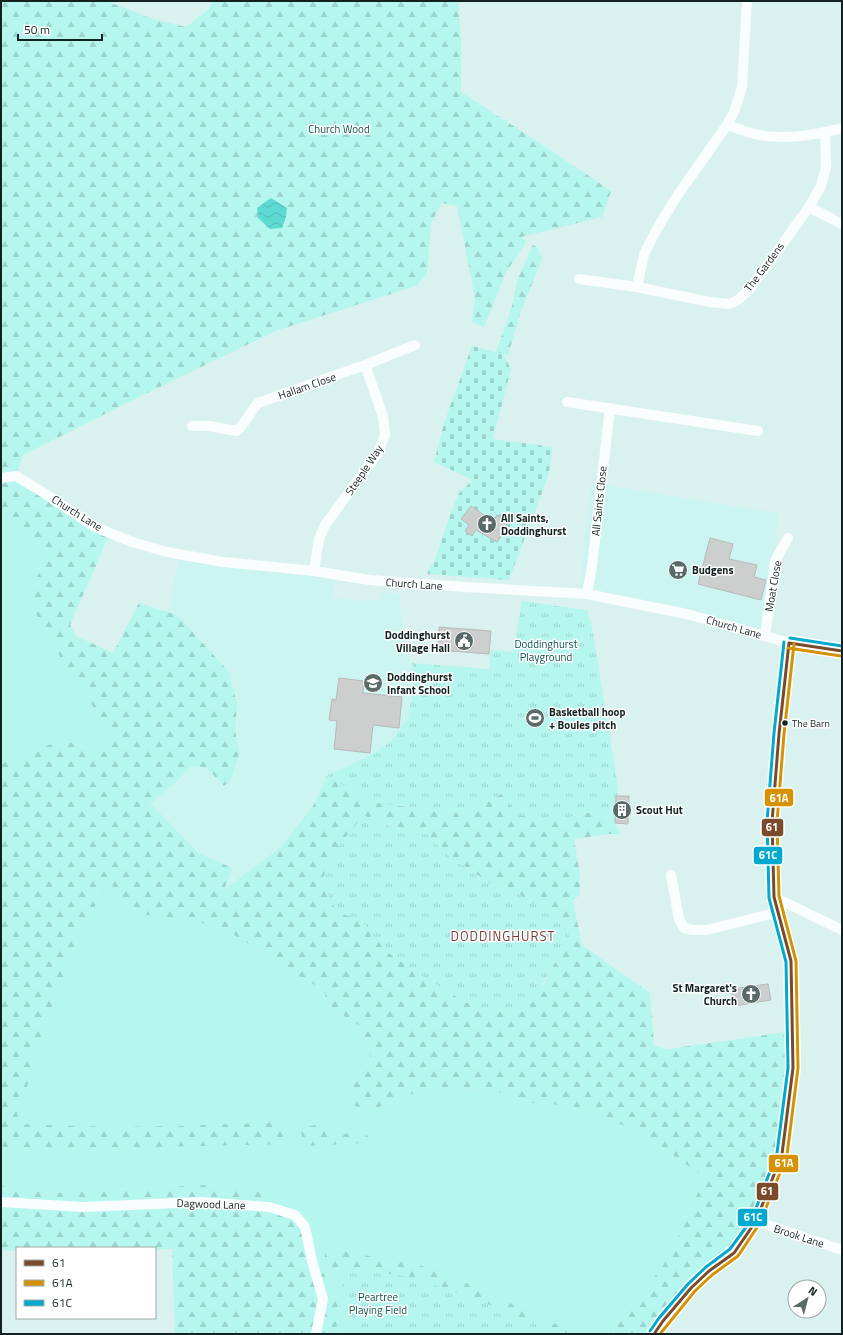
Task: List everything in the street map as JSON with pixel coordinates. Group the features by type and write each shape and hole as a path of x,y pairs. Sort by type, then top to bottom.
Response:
{"street":[{"path":"637,287 644,254 657,229 677,196 727,125 734,112 742,87 747,1"},
{"path":"727,125 759,135 784,137 825,132 842,128"},
{"name":"The Gardens","path":"579,279 637,287 717,303 729,304 738,300 750,289 809,207 821,186 826,167 825,132"},
{"path":"809,207 842,224"},
{"name":"Hallam Close","path":"192,426 209,426 237,431 258,403 365,365 415,345"},
{"name":"Steeple Way","path":"314,571 319,539 325,526 378,453 386,435 383,416 365,365"},
{"path":"567,402 758,431"},
{"name":"All Saints Close","path":"587,594 592,566 610,408"},
{"name":"Church Lane","path":"1,478 16,476 44,492 95,527 132,542 167,552 223,562 314,571 370,580 587,594 687,614 789,643 842,651"},
{"name":"Moat Close","path":"765,636 775,561 788,538"},
{"path":"654,1334 691,1288 709,1271 734,1253 756,1222 782,1154 793,1068 791,961 774,897 772,822 779,734 789,643"},
{"path":"671,876 679,919 684,928 693,930 707,930 778,912"},
{"path":"774,897 842,930"},
{"name":"Dagwood Lane","path":"1,1202 83,1207 201,1202 268,1207 295,1215 305,1227 312,1261 323,1299 316,1334"},
{"name":"Brook Lane","path":"756,1222 842,1250"}],"shaded area":[{"path":"591,483 779,513 762,636 582,593 580,585"},
{"path":"180,554 336,575 333,592 335,598 365,601 380,599 382,592 401,594 400,604 403,629 415,680 408,718 390,743 365,758 327,775 313,806 281,847 223,891 141,810 168,611"}],"green space":[{"name":"Church Wood","path":"1,1 106,1 153,19 186,27 209,9 211,1 458,1 461,39 461,92 611,191 602,217 521,237 525,240 525,244 506,272 484,327 472,322 475,298 457,206 442,203 431,223 427,274 416,286 278,330 23,455 16,476 110,533 70,625 76,636 113,653 139,603 177,615 229,672 237,704 235,730 239,753 231,780 224,786 206,767 191,766 174,784 150,803 198,853 232,868 224,890 281,847 313,806 327,775 370,802 464,814 503,793 555,820 596,811 615,823 621,834 609,834 574,839 580,874 580,894 573,901 582,945 650,993 654,1046 668,1049 793,1031 782,1154 756,1221 691,1288 642,1334 609,1334 625,1311 661,1269 671,1252 705,1177 650,1140 592,1109 551,1104 536,1104 491,1090 449,1089 406,1095 374,1109 354,1106 351,1084 371,1059 362,1027 328,1006 324,990 275,963 243,940 215,925 140,914 109,882 81,931 37,1046 32,1077 16,1106 19,1124 111,1127 279,1122 289,1144 102,1148 19,1152 1,1146 1,763 19,759 62,739 95,752 111,732 68,671 25,595 39,573 42,555 1,516","holes":["363,815 386,825 428,835 446,854 491,884 503,886 556,914 567,928 570,947 557,959 544,984 516,1013 478,1009 420,975 386,951 361,920"]},
{"path":"533,245 538,248 542,259 520,314 508,355 496,352 512,306 517,281"},
{"path":"472,346 503,354 511,369 493,439 553,447 548,477 509,580 427,574 435,559 459,493 473,480 434,462 444,423"},
{"path":"1,516 42,555 39,573 25,595 68,671 111,732 95,752 62,739 19,759 1,763"},
{"name":"Doddinghurst Playground","path":"522,601 587,610 592,627 618,787 615,823 596,811 555,820 515,815 503,793 464,814 370,802 327,775 365,758 390,743 408,718 415,680 412,663 489,669 491,650 513,652"},
{"path":"363,815 386,825 428,835 446,854 491,884 503,886 556,914 567,928 570,947 557,959 527,1011 516,1013 478,1009 420,975 386,951 361,920 336,912 322,880 334,852"},
{"path":"109,881 140,914 215,925 243,940 275,963 324,990 328,1006 362,1027 371,1059 351,1084 374,1109 406,1095 449,1089 491,1090 536,1104 551,1104 592,1109 650,1140 705,1177 671,1252 661,1269 625,1311 609,1334 336,1334 337,1330 150,1188 58,1193 20,1190 1,1186 1,1146 19,1151 19,1124 16,1106 32,1077 37,1046 81,931"},
{"path":"329,1122 336,1134 359,1133 368,1136 365,1143 303,1146 301,1128"},
{"path":"207,1185 272,1193 300,1229 338,1301 336,1334 175,1334 172,1249 156,1249 156,1247 16,1247 16,1251 1,1250 1,1186 20,1190 57,1193"},
{"path":"325,1248 423,1266 455,1278 577,1334 554,1334 542,1326 475,1299 411,1277 328,1266 325,1258"},
{"name":"Peartree Playing Field","path":"340,1267 411,1277 475,1299 542,1326 554,1334 345,1334 348,1311"}],"water":[{"path":"271,198 287,208 286,217 282,228 270,229 258,218 257,208"}],"building":[{"name":"All Saints, Doddinghurst","path":"471,506 493,521 497,515 508,523 504,528 506,530 497,542 476,530 472,536 465,531 469,525 461,519"},
{"path":"710,538 733,544 729,559 757,565 754,577 766,580 761,600 698,584"},
{"name":"Doddinghurst Village Hall","path":"439,627 491,631 489,654 438,650"},
{"name":"Doddinghurst Infant School","path":"339,678 364,681 363,693 402,697 399,728 373,725 370,753 334,749 337,721 329,720 332,699 336,700"},
{"name":"Scout Hut","path":"616,796 629,796 628,824 615,823"},
{"name":"St Margaret's Church","path":"768,984 771,1000 734,1006 731,989"}],"transit line":[{"name":"61C","path":"790,638 842,646"},
{"name":"61C","path":"650,1331 688,1284 706,1267 730,1249 752,1219 777,1153 788,1068 786,962 769,898 767,822 774,733 784,642"},
{"name":"61","path":"789,643 842,651"},
{"name":"61","path":"654,1334 691,1288 709,1271 734,1253 756,1221 782,1154 793,1068 791,961 774,897 772,822 779,734 789,643"},
{"name":"61A","path":"660,1334 695,1291 712,1275 738,1256 760,1223 787,1155 798,1068 796,961 779,896 777,822 784,734 794,644"},
{"name":"61A","path":"788,648 841,656"}],"place":[{"name":"All Saints, Doddinghurst","path":"487,524"},
{"name":"Budgens","path":"678,570"},
{"name":"Doddinghurst Village Hall","path":"464,641"},
{"name":"Doddinghurst Infant School","path":"373,683"},
{"name":"Basketball hoop + Boules pitch","path":"535,718"},
{"name":"The Barn","path":"785,723"},
{"name":"Scout Hut","path":"622,810"},
{"name":"St Margaret's Church","path":"751,994"}],"district":[{"name":"DODDINGHURST","path":"503,936"}]}
